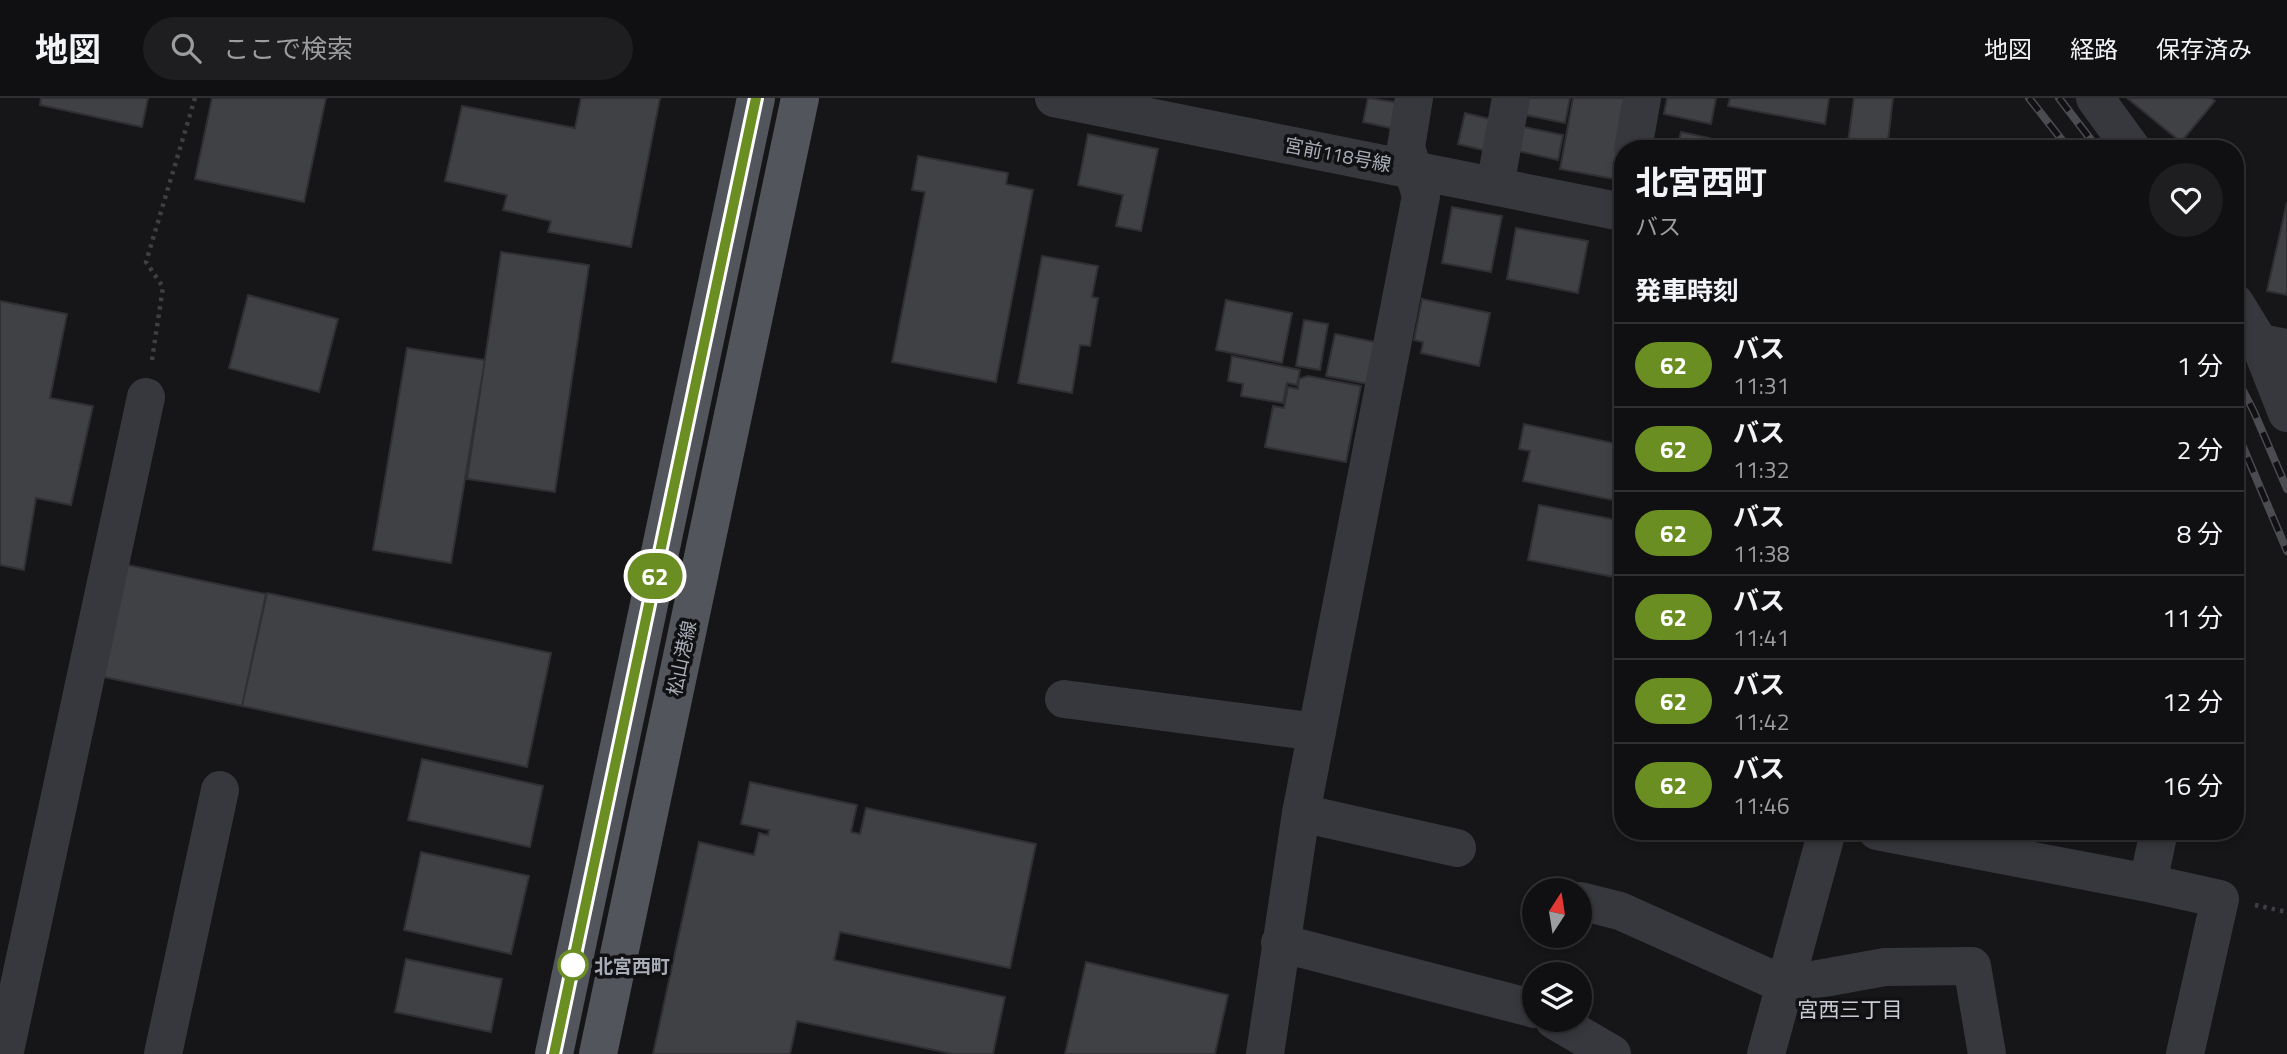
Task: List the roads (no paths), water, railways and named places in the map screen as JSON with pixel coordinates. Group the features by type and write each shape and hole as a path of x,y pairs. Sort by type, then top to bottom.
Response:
{"main road":[{"path":"554,1054 756,98"},
{"name":"松山港線","path":"598,1054 800,98"}],"street":[{"name":"宮前118号線","path":"1054,98 1614,210"},
{"path":"1265,1054 1301,813 1421,196 1406,147 1414,98"},
{"path":"1495,186 1511,98"},
{"path":"1635,140 1642,98"},
{"path":"2095,98 2125,140"},
{"path":"2244,317 2260,343 2287,413"},
{"path":"6,1052 146,397"},
{"path":"1064,699 1317,732"},
{"path":"163,1054 220,790"},
{"path":"1301,813 1457,848"},
{"path":"1766,1054 1825,840"},
{"path":"1924,840 2220,899 2185,1054"},
{"path":"2148,883 2157,840"},
{"path":"1592,904 1620,911 1785,985 1885,967 1972,966 1987,1054"},
{"path":"1280,943 1522,1006"},
{"path":"1574,1032 1612,1054"}],"railway":[{"path":"2029,98 2062,140"},
{"path":"2059,98 2091,140"},
{"path":"2244,393 2287,489"},
{"path":"2244,449 2287,551"}],"place":[{"name":"北宮西町","path":"573,965"}],"district":[{"name":"宮西三丁目","path":"1850,1009"}]}
